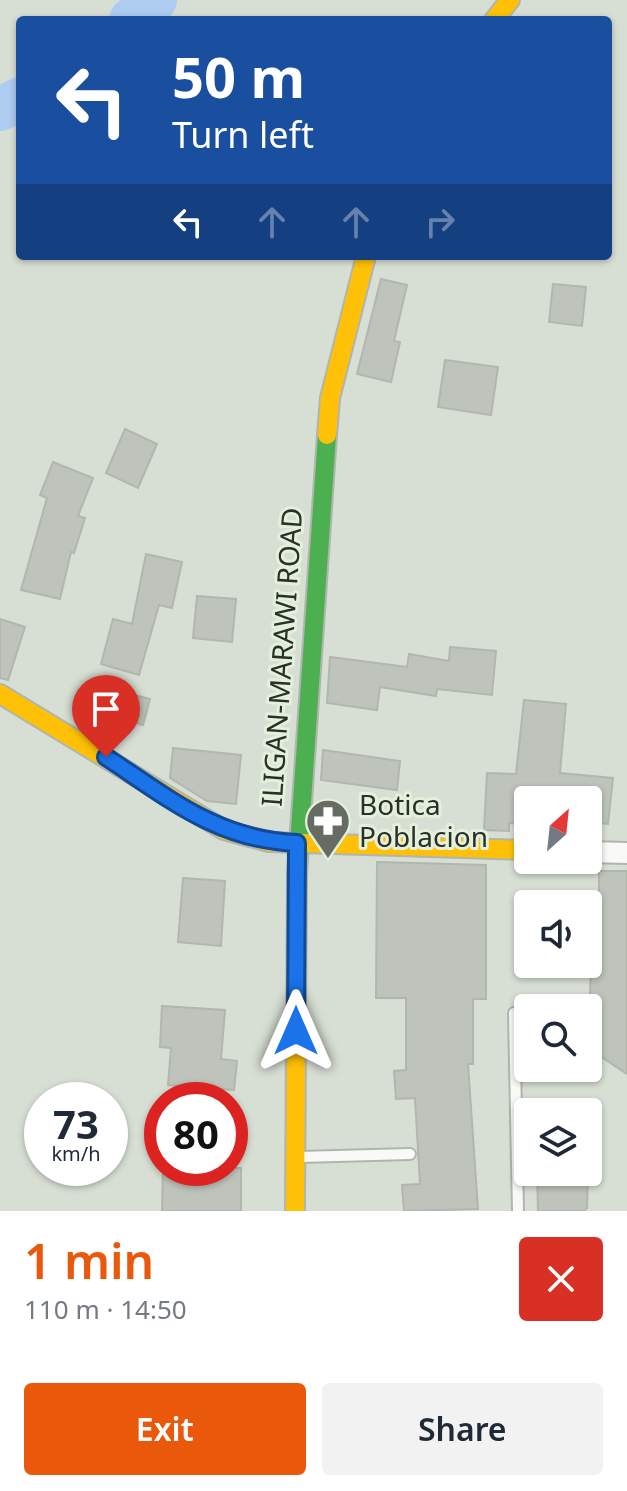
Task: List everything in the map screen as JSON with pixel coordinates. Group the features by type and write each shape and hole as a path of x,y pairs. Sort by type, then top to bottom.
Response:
{"main road":[{"path":"497,16 510,0"},
{"name":"ILIGAN-MARAWI ROAD","path":"295,1211 297,843 330,398 365,260"},
{"path":"0,694 224,830 269,842 514,850"}],"street":[{"path":"602,852 627,853"}],"lane":[{"path":"515,1082 518,1211"},
{"path":"295,1157 410,1154"}],"building":[{"path":"381,279 407,285 394,341 400,342 391,382 357,374"},
{"path":"553,284 586,287 582,326 549,322"},
{"path":"445,360 498,367 491,415 438,407"},
{"path":"125,429 157,444 138,488 106,473"},
{"path":"53,462 93,478 78,516 85,518 74,553 71,552 60,599 21,590 47,498 40,495"},
{"path":"146,554 182,562 172,608 159,605 139,675 101,664 113,619 132,624"},
{"path":"197,596 236,599 232,642 193,638"},
{"path":"0,619 25,627 8,680 0,678"},
{"path":"450,647 496,651 492,695 437,689 436,696 380,687 377,710 327,703 330,657 407,667 409,654 449,661"},
{"path":"119,691 150,699 143,725 112,717"},
{"path":"524,700 566,704 560,773 613,778 608,824 602,823 602,786 514,786 514,824 509,823 509,831 484,830 487,773 516,774"},
{"path":"173,748 241,755 236,804 207,801 170,778"},
{"path":"323,750 400,761 397,790 321,780"},
{"path":"377,862 486,865 486,999 473,999 473,1064 468,1064 478,1209 404,1211 402,1185 420,1184 415,1098 396,1099 394,1071 406,1070 406,998 376,998"},
{"path":"602,871 627,871 627,1074 602,1057 602,994 590,994 591,978 602,978 602,890 599,890 599,874"},
{"path":"183,878 225,881 221,946 178,942"},
{"path":"162,1006 225,1010 221,1059 237,1061 235,1082 168,1082 171,1048 160,1047"},
{"path":"163,1186 241,1186 241,1211 162,1211"},
{"path":"537,1186 588,1186 587,1208 584,1211 538,1211"}],"waterway":[{"path":"136,16 155,0"},
{"path":"0,109 16,101"}],"traffic: fast":[{"path":"297,875 327,435"}],"traffic: slow":[{"path":"497,16 510,0"},
{"path":"327,435 330,398 365,260"},
{"path":"0,694 224,830 269,842 514,850"},
{"path":"295,1211 297,875"}],"place":[{"name":"Botica Poblacion","path":"328,860"}],"route":[{"path":"106,757 193,814 224,830 269,842 297,843 296,1031"}]}
